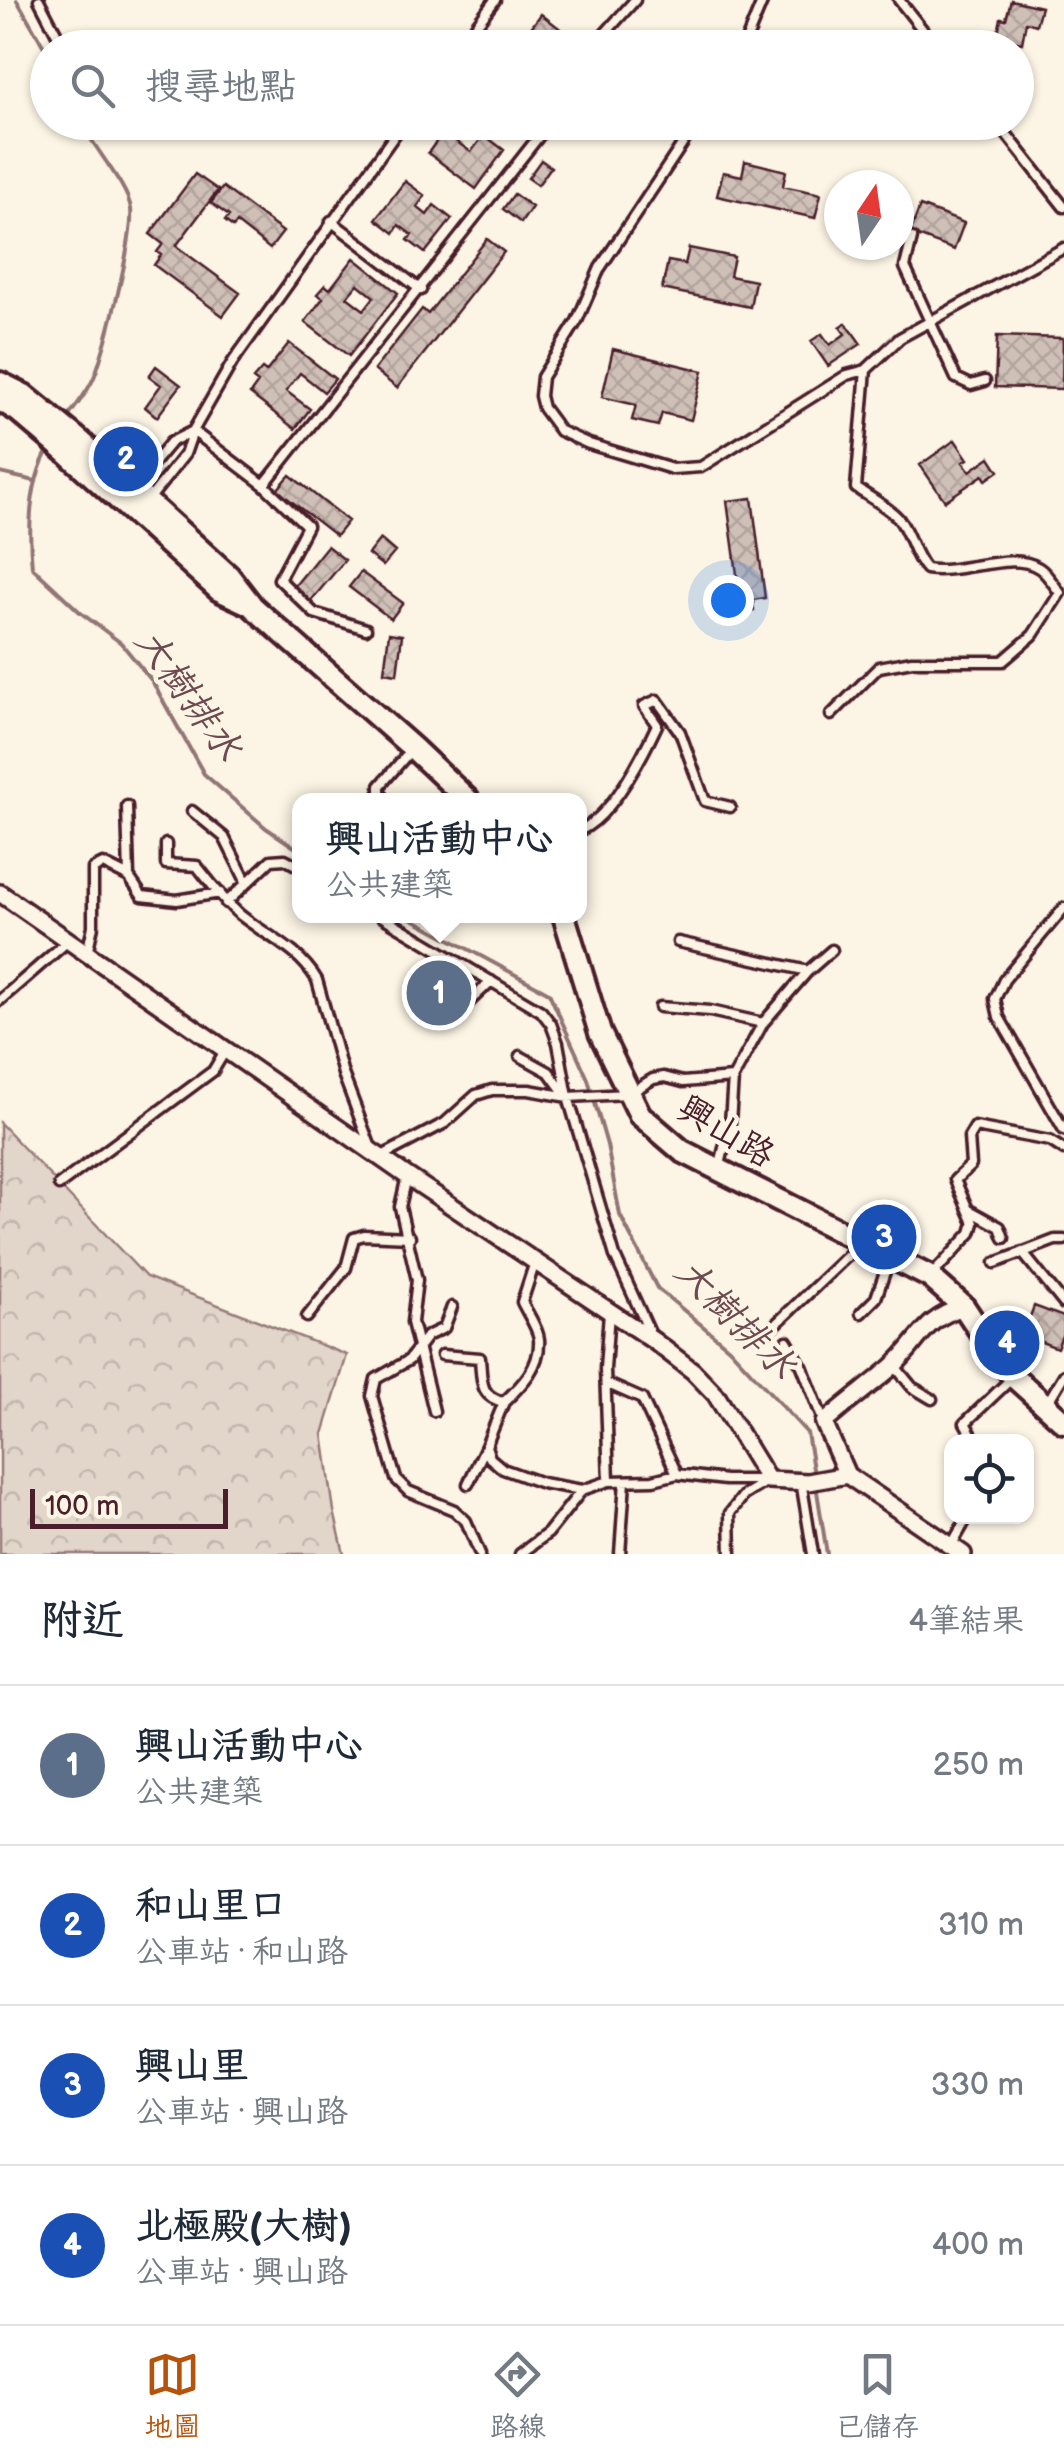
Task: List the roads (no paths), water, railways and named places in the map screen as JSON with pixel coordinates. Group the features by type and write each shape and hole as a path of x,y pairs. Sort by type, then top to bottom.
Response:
{"main road":[{"path":"0,383 24,395 45,422 136,500 220,590 253,606 461,793"},
{"path":"0,400 45,422"},
{"name":"興山路","path":"566,923 600,1033 640,1115 682,1152 930,1277 964,1307 996,1358 1064,1422"}],"street":[{"path":"0,893 693,1371 716,1395 768,1480 842,1477 957,1550"},
{"path":"842,1477 824,1423 894,1366 942,1314 964,1307"}],"lane":[{"path":"39,0 55,30"},
{"path":"473,30 495,0"},
{"path":"608,30 635,0"},
{"path":"752,30 764,0"},
{"path":"899,0 923,30"},
{"path":"136,500 186,454 192,431 232,362 391,140"},
{"path":"264,485 536,140"},
{"path":"685,140 600,268 577,321 542,377 543,408 560,431 672,469 701,467 847,374 866,370 900,338 1064,248"},
{"path":"1011,140 1064,208"},
{"path":"331,222 420,290"},
{"path":"906,260 904,267 956,378 971,384 985,381"},
{"path":"831,715 878,667 912,661 1004,661 1033,635 1060,593 1041,569 1018,560 940,572 926,570 896,516 856,488 866,370"},
{"path":"192,431 264,485 307,526 279,579 314,613 366,630"},
{"path":"136,500 170,442 192,431"},
{"path":"587,828 605,812 647,745 657,725 644,706 656,700 680,732 704,802 730,807"},
{"path":"380,793 380,786 413,748"},
{"path":"126,806 129,877"},
{"path":"192,811 224,837 247,883"},
{"path":"166,844 166,864 196,866 226,902 297,953 310,968 342,1074 376,1152 445,1123 476,1095 492,1090 529,1090 568,1097 628,1094 653,1079 683,1082 734,1078"},
{"path":"226,902 278,857 292,864"},
{"path":"86,954 94,926 93,869 102,864 129,877 142,896 177,900 220,893"},
{"path":"1064,908 1004,980 995,998 1000,1017 1064,1130"},
{"path":"392,923 541,1012 552,1024 568,1097 615,1256 654,1342"},
{"path":"0,1000 68,941"},
{"path":"678,942 808,971"},
{"path":"718,1171 730,1122 734,1078 763,1023 808,971 832,950"},
{"path":"468,1002 490,981"},
{"path":"660,1007 710,1011 763,1023"},
{"path":"60,1185 213,1071 226,1050"},
{"path":"520,1056 549,1072 568,1097"},
{"path":"930,1277 971,1233 974,1223 956,1180 971,1165 969,1137 976,1127 1050,1141 1064,1150"},
{"path":"408,1176 400,1207 418,1280 412,1322 434,1411"},
{"path":"970,1211 1000,1228 1004,1238"},
{"path":"307,1318 346,1268 354,1238 410,1237"},
{"path":"995,1264 1064,1240"},
{"path":"775,1324 862,1242"},
{"path":"1022,1252 1064,1304"},
{"path":"861,1313 876,1298 891,1256"},
{"path":"468,1484 504,1402 524,1384 536,1361 540,1336 522,1302 535,1262"},
{"path":"452,1307 444,1328 419,1345 409,1360 376,1380 372,1396 396,1480 408,1491 454,1510 466,1521 480,1554"},
{"path":"609,1312 609,1481"},
{"path":"787,1341 802,1366 824,1423"},
{"path":"442,1355 480,1358 484,1392 491,1399 504,1402"},
{"path":"894,1366 912,1388 932,1399"},
{"path":"1046,1406 1064,1374"},
{"path":"971,1434 965,1423 1014,1376"},
{"path":"606,1383 642,1399 677,1474"},
{"path":"486,1446 490,1458 503,1470 542,1483 582,1490 609,1481 653,1480 677,1474 768,1480"},
{"path":"731,1554 730,1513 744,1495 768,1480"},
{"path":"620,1554 625,1481"},
{"path":"804,1481 813,1554"},
{"path":"520,1554 548,1533 582,1490"},
{"path":"957,1550 965,1524"}],"waterway":[{"name":"大樹排水","path":"17,0 34,30"},
{"name":"大樹排水","path":"66,420 89,388 100,360 131,223 124,189 93,140"},
{"name":"大樹排水","path":"51,445 38,473 32,504 32,567 81,613 121,643 152,681 204,774 292,845"},
{"path":"0,473 35,481"},
{"name":"大樹排水","path":"420,923 549,993 588,1079 607,1145 620,1215 657,1288 729,1348 807,1433 814,1475"},
{"name":"大樹排水","path":"816,1485 827,1554"}],"place":[{"name":"和山里口","path":"126,459"},
{"name":"興山活動中心","path":"439,993"},
{"name":"興山里","path":"884,1237"},
{"name":"北極殿(大樹)","path":"1007,1343"}]}
